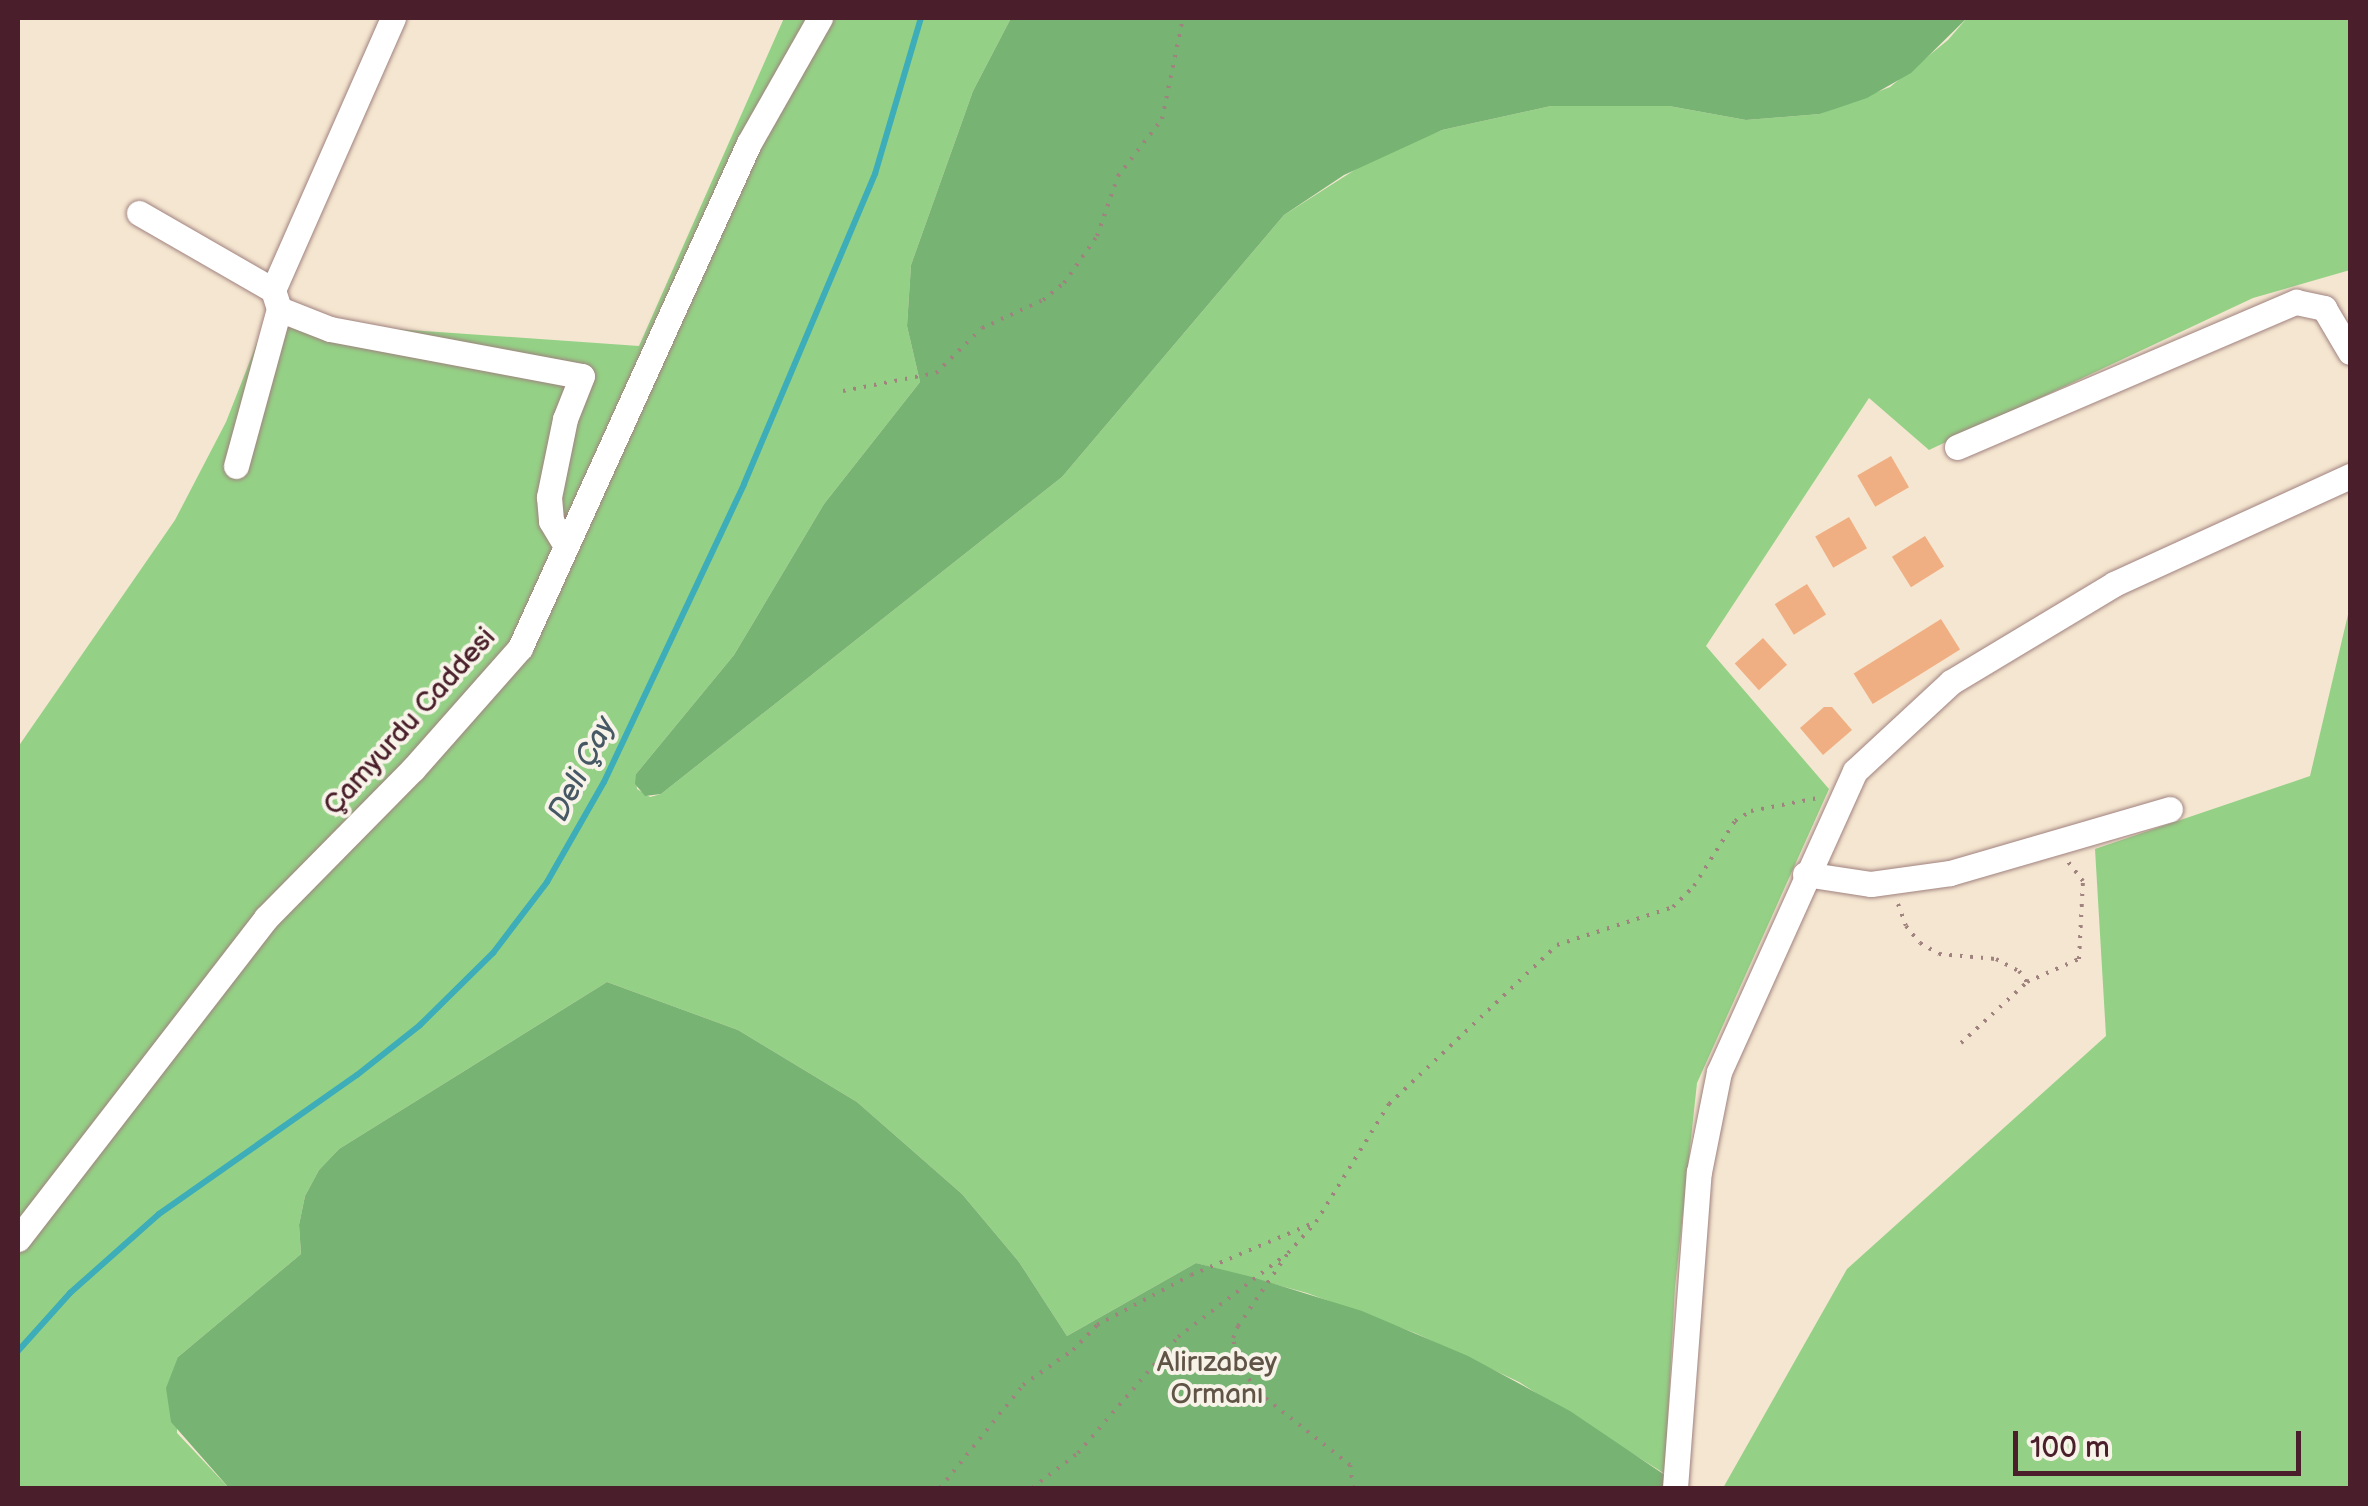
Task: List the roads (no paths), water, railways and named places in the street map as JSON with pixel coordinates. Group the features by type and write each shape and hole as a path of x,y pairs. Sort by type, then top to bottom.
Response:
{"street":[{"path":"236,466 276,299 393,18"},
{"name":"Çamyurdu Caddesi","path":"18,1239 266,918 413,769 520,648 749,143 820,18"},
{"path":"140,213 330,329 582,376 565,419 549,497 550,521 566,546"},
{"path":"1957,447 2296,302 2324,308 2350,352"},
{"path":"1675,1488 1699,1172 1720,1072 1854,770 1951,682 2114,584 2350,476"},
{"path":"1805,874 1847,882 1892,883 1950,873 2170,808"}],"waterway":[{"name":"Deli Çay","path":"18,1351 70,1293 159,1214 357,1075 420,1025 493,953 547,882 604,782 744,484 875,174 921,18"}],"park label":[{"name":"Alirızabey Ormanı","path":"1217,1379"}]}
